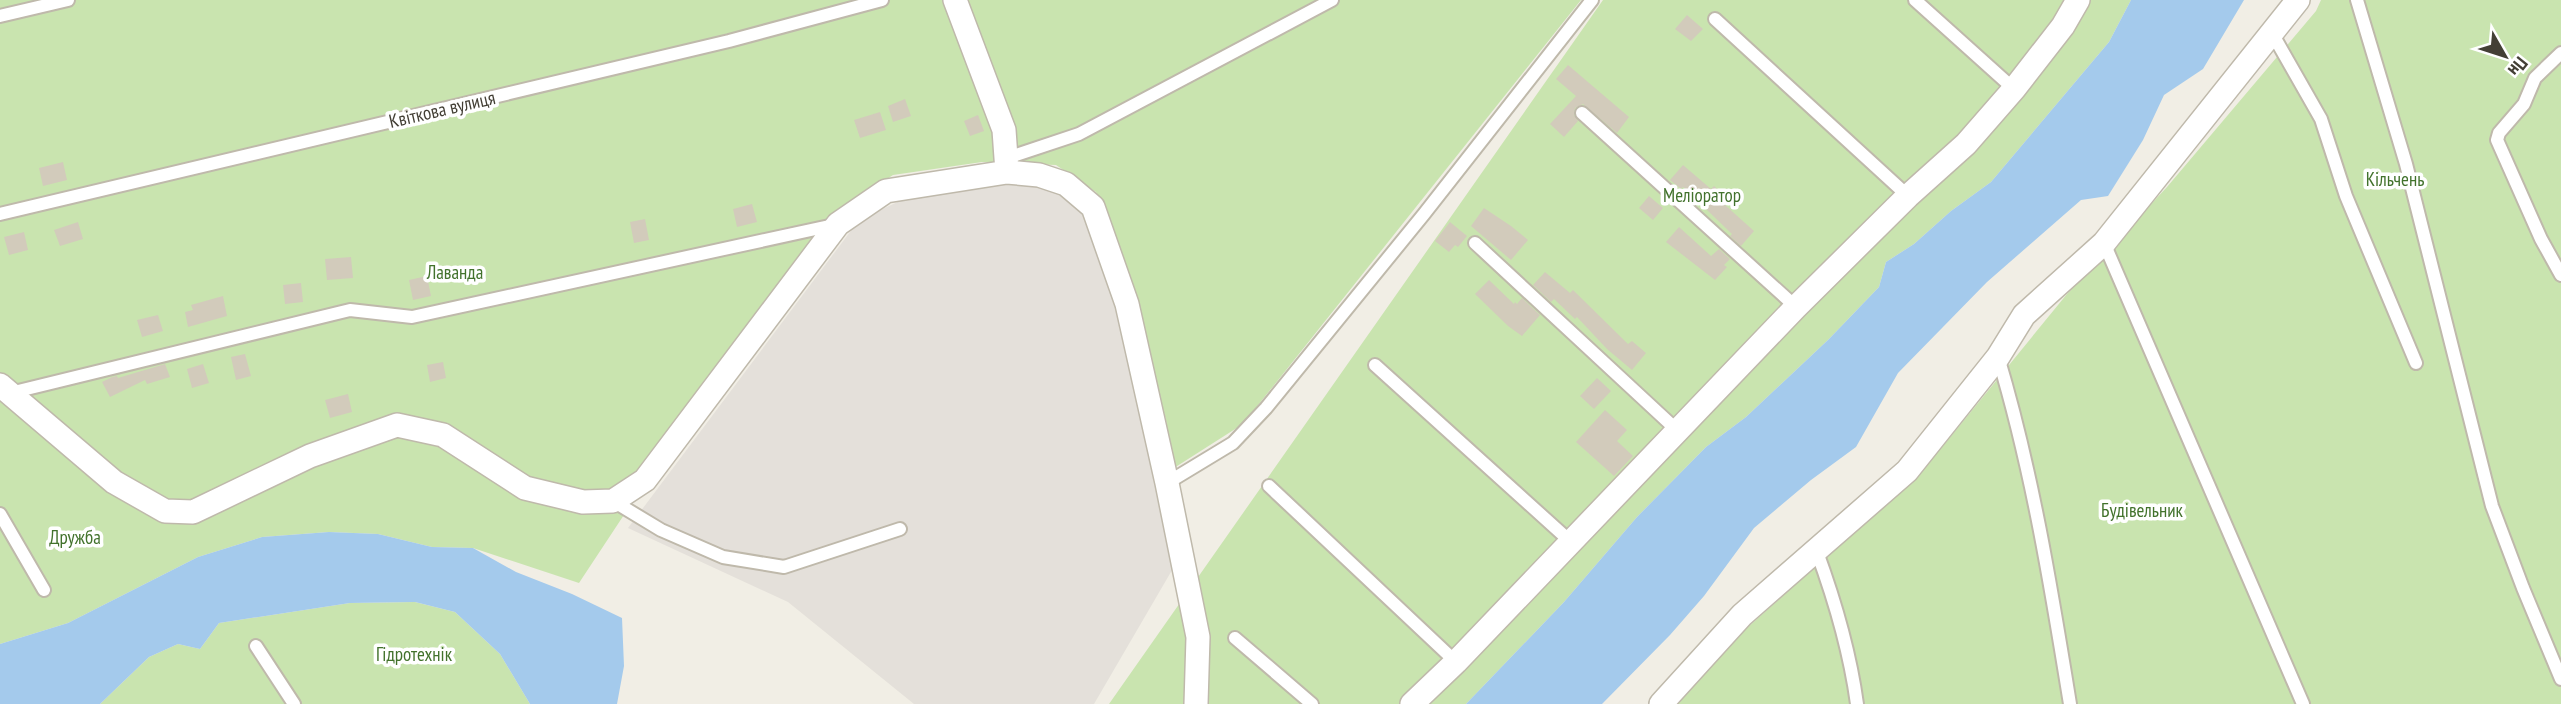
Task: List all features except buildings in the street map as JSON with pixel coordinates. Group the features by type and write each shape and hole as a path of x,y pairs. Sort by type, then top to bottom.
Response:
{"street":[{"path":"955,0 1004,130 1007,165"},
{"path":"1412,704 1679,432 1796,307 1908,196 1966,144 2014,89 2063,26 2078,0"},
{"path":"1661,704 1742,615 1907,471 1998,357 2024,315 2104,243 2298,0"},
{"path":"5,389 114,482 164,511 193,512 310,456 397,425 443,435 525,488 583,502 613,501 645,480 838,224 886,191 1007,165 1066,184 1093,207 1126,304 1167,483 1198,637 1196,704"}],"lane":[{"path":"0,16 68,0"},
{"name":"Квіткова вулиця","path":"0,214 716,44 882,0"},
{"path":"1007,165 1079,134 1332,0"},
{"path":"1167,483 1233,443 1266,408 1424,214 1592,0"},
{"path":"1915,0 2014,89"},
{"path":"2357,0 2406,164 2492,506 2561,679"},
{"path":"1715,19 1908,196"},
{"path":"2272,33 2321,119 2346,195 2416,363"},
{"path":"2561,53 2535,78 2524,104 2499,133 2497,140 2541,239 2561,275"},
{"path":"1582,113 1796,307"},
{"path":"5,389 350,310 412,317 838,224"},
{"path":"1475,243 1679,432"},
{"path":"2104,243 2303,704"},
{"path":"1998,357 2048,565 2070,704"},
{"path":"1375,365 1571,542"},
{"path":"1269,486 1456,662"},
{"path":"613,501 661,530 723,557 783,567 900,529"},
{"path":"0,514 44,590"},
{"path":"1817,552 1854,678 1857,704"},
{"path":"1236,638 1312,704"},
{"path":"256,646 294,704"}],"shaded area":[{"path":"1033,184 1062,190 1082,209 1119,311 1175,565 1094,704 914,704 788,602 628,528 859,220 904,199 1005,185"}],"green space":[{"name":"Лаванда","path":"0,0 1581,0 1243,424 1174,468 1166,420 1129,275 1096,192 1056,165 982,162 893,175 841,209 715,377 579,583 473,548 432,547 378,534 329,532 262,537 198,557 68,623 0,644"},
{"name":"Меліоратор","path":"1603,0 2131,0 2109,42 1991,182 1951,211 1914,244 1886,262 1879,287 1829,339 1746,417 1706,447 1637,517 1564,602 1466,704 1109,704"},
{"path":"2321,0 2561,0 2561,704 1669,704 1712,659 1920,474 2067,294 2167,187 2316,11"},
{"name":"Гідротехнік","path":"415,602 455,612 500,654 530,704 100,704 149,657 178,644 200,649 219,623 350,603"}],"water":[{"path":"2131,0 2244,0 2203,69 2164,95 2143,140 2108,196 2081,200 1987,282 1898,373 1856,447 1811,480 1754,528 1704,596 1602,704 1466,704 1564,602 1637,517 1706,447 1746,417 1829,339 1879,287 1886,262 1914,244 1951,211 1991,182 2109,42"},
{"path":"329,532 378,534 432,547 473,548 516,572 572,594 622,618 624,666 617,704 530,704 500,654 455,612 415,602 350,603 219,623 200,649 178,644 149,657 100,704 0,704 0,644 68,623 198,557 262,537"}],"park label":[{"name":"Кільчень","path":"2395,179"},
{"name":"Будівельник","path":"2142,510"},
{"name":"Дружба","path":"75,537"}]}
